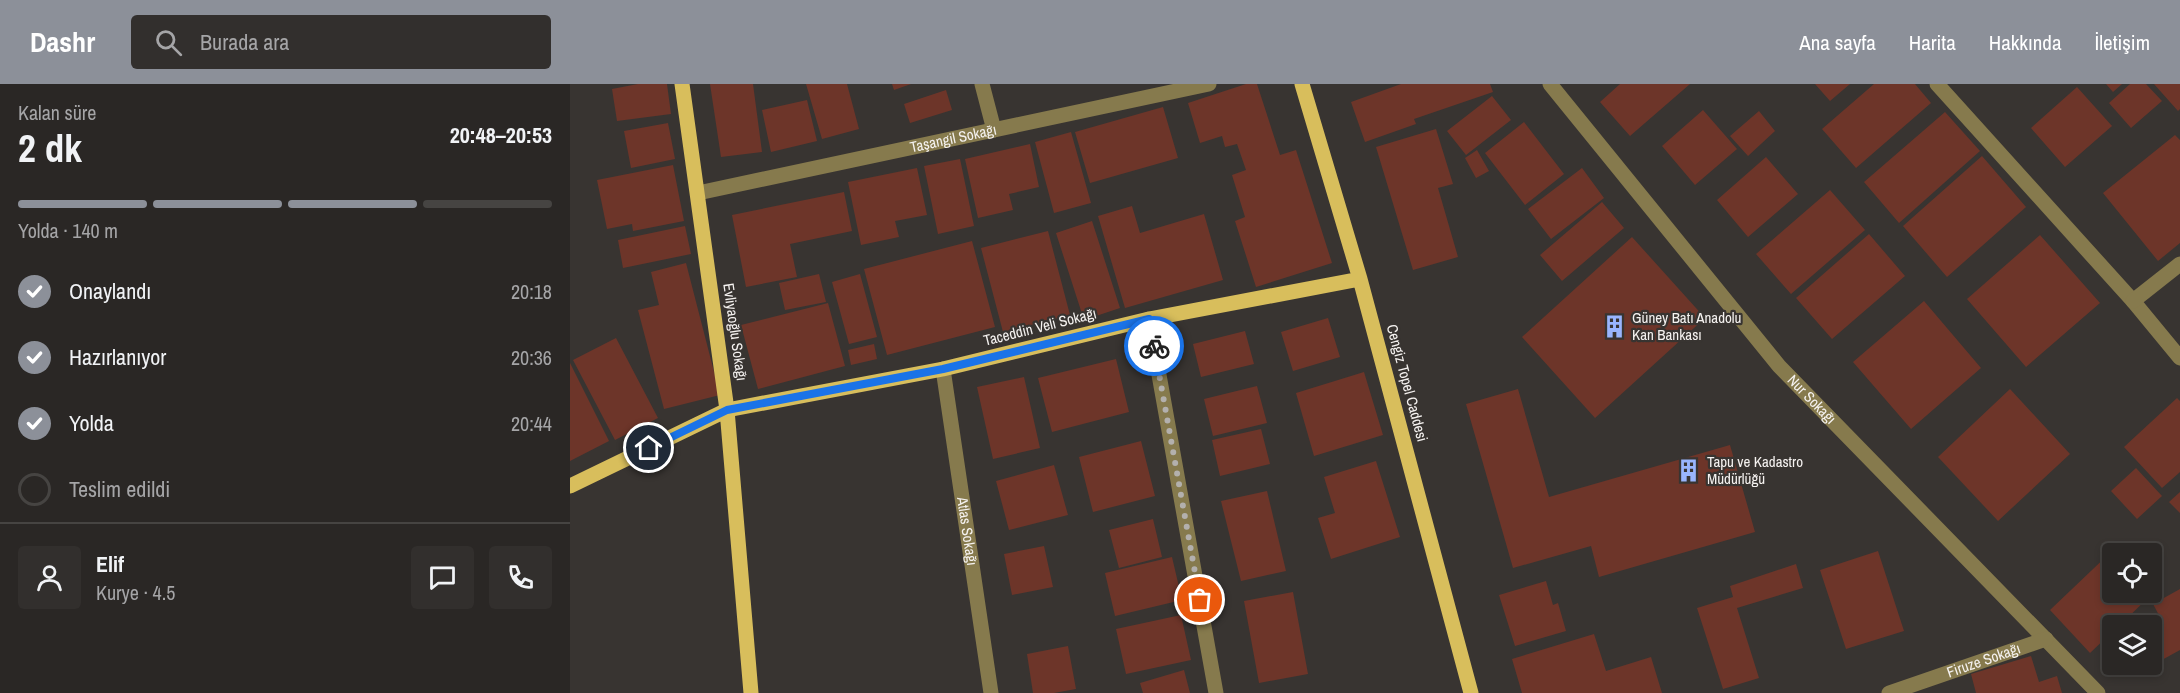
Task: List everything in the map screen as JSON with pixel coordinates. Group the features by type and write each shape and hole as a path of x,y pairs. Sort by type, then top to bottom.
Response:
{"main road":[{"name":"Evliyaoğlu Sokağı","path":"682,84 727,410 751,693"},
{"name":"Cengiz Topel Caddesi","path":"1302,84 1360,279 1471,693"},
{"name":"Taceddin Veli Sokağı","path":"570,486 727,410 943,369 1149,319 1360,279"}],"street":[{"path":"982,84 994,130"},
{"name":"Taşangil Sokağı","path":"698,193 1209,84"},
{"name":"Nur Sokağı","path":"1550,84 1779,366 2098,693"},
{"path":"1937,84 2133,301 2180,358"},
{"path":"2133,301 2180,264"},
{"path":"1149,319 1216,693"},
{"name":"Atlas Sokağı","path":"943,369 991,693"},
{"name":"Firuze Sokağı","path":"1889,693 2046,639"}],"building":[{"path":"638,84 667,84 671,114 617,121 612,89"},
{"path":"710,84 753,84 762,152 721,157"},
{"path":"806,84 847,84 859,129 822,139"},
{"path":"892,84 911,84 894,90"},
{"path":"1246,84 1257,84 1280,155 1296,150 1332,263 1256,287 1235,221 1245,217 1232,175 1246,170 1237,144 1225,147 1222,136 1200,143 1188,103"},
{"path":"1401,84 1490,84 1493,92 1414,119 1416,124 1365,142 1351,102"},
{"path":"1620,84 1690,84 1630,136 1600,102"},
{"path":"1815,84 1850,84 1830,101"},
{"path":"1874,84 1915,84 1931,103 1856,168 1822,129"},
{"path":"2106,84 2122,84 2113,92"},
{"path":"2130,84 2146,84 2162,101 2131,128 2109,103"},
{"path":"2154,84 2180,84 2180,109 2178,111"},
{"path":"2077,87 2112,126 2065,167 2031,128"},
{"path":"946,90 952,110 910,123 904,104"},
{"path":"1492,96 1511,120 1466,155 1447,131"},
{"path":"807,100 817,141 771,152 762,110"},
{"path":"1163,107 1178,158 1090,183 1075,132"},
{"path":"1703,110 1737,149 1695,185 1662,146"},
{"path":"1759,111 1775,131 1748,156 1730,136"},
{"path":"1945,112 1980,151 1899,223 1864,182"},
{"path":"1524,122 1564,174 1525,205 1485,153"},
{"path":"668,123 675,159 631,168 624,131"},
{"path":"1436,129 1453,184 1438,188 1458,257 1413,270 1376,147"},
{"path":"1071,132 1091,203 1054,213 1035,142"},
{"path":"2175,135 2180,140 2180,243 2158,261 2103,193"},
{"path":"1030,144 1039,187 1009,194 1013,210 978,218 965,159"},
{"path":"1477,150 1489,171 1476,178 1465,158"},
{"path":"1982,156 2026,207 1947,277 1903,226"},
{"path":"1766,157 1798,194 1748,237 1717,200"},
{"path":"960,159 974,226 938,234 924,166"},
{"path":"673,165 684,221 633,231 632,224 607,229 597,180"},
{"path":"917,168 927,215 895,221 899,237 861,245 848,182"},
{"path":"1582,168 1604,198 1551,239 1528,209"},
{"path":"1830,190 1865,230 1791,294 1756,254"},
{"path":"844,192 852,231 790,244 797,277 746,287 732,215"},
{"path":"1602,202 1624,228 1562,281 1540,255"},
{"path":"1132,206 1140,233 1204,214 1223,280 1125,308 1098,216"},
{"path":"1092,221 1120,308 1084,320 1056,233"},
{"path":"685,226 691,254 623,268 618,240"},
{"path":"1048,231 1070,315 1003,332 981,248"},
{"path":"1869,234 1905,276 1832,339 1796,298"},
{"path":"2040,235 2100,303 2026,367 1967,299"},
{"name":"Güney Batı Anadolu Kan Bankası","path":"1632,237 1705,318 1595,418 1522,337"},
{"path":"972,241 995,327 887,355 864,269"},
{"path":"686,263 720,395 664,409 638,310 659,305 651,272"},
{"path":"819,274 826,302 785,310 779,283"},
{"path":"860,274 877,337 849,344 832,282"},
{"path":"1924,301 1981,368 1911,429 1853,362"},
{"path":"828,303 845,366 758,389 741,325"},
{"path":"1328,318 1340,357 1293,371 1281,332"},
{"path":"1245,331 1254,364 1201,377 1193,344"},
{"path":"616,338 658,418 615,440 573,360"},
{"path":"874,344 877,359 851,365 848,350"},
{"path":"1116,359 1129,412 1052,432 1038,378"},
{"path":"570,363 609,441 570,461"},
{"path":"1364,372 1383,435 1314,456 1296,393"},
{"path":"1024,377 1040,448 993,459 977,387"},
{"path":"1257,386 1267,423 1213,436 1204,399"},
{"name":"Tapu ve Kadastro Müdürlüğü","path":"1518,389 1549,497 1730,445 1755,532 1599,577 1591,546 1513,568 1466,404"},
{"path":"2010,389 2070,454 1998,521 1938,457"},
{"path":"2177,398 2180,401 2180,472 2162,488 2124,447"},
{"path":"1261,429 1270,464 1220,476 1212,440"},
{"path":"1141,441 1155,496 1093,512 1079,457"},
{"path":"1376,461 1400,537 1331,559 1318,518 1335,513 1324,477"},
{"path":"1054,465 1068,515 1009,530 996,481"},
{"path":"2136,468 2162,496 2137,519 2111,491"},
{"path":"1267,491 1286,571 1241,581 1221,501"},
{"path":"2180,492 2180,513 2169,502"},
{"path":"1153,519 1162,557 1119,568 1109,530"},
{"path":"1044,546 1053,587 1012,595 1004,554"},
{"path":"1878,551 1904,631 1846,649 1820,570"},
{"path":"1172,557 1182,600 1115,616 1105,573"},
{"path":"2102,560 2102,603 2143,603 2130,615 2102,615 2102,642 2090,653 2050,610"},
{"path":"1796,564 1803,588 1737,608 1759,678 1723,689 1697,608 1733,597 1730,586"},
{"path":"1546,581 1553,605 1558,603 1566,631 1515,646 1499,595"},
{"path":"2180,589 2180,650 2162,660 2162,615 2159,615 2153,604 2162,603 2162,599"},
{"path":"1293,592 1308,674 1259,683 1244,601"},
{"path":"1181,615 1191,660 1126,674 1116,629"},
{"path":"1594,634 1606,671 1651,657 1662,693 1522,693 1512,659"},
{"path":"1068,646 1076,689 1054,693 1033,693 1027,654"},
{"path":"2031,656 2039,682 2057,676 2062,693 1976,693 1971,674"},
{"path":"1184,670 1190,693 1143,693 1140,683"}],"way so far":[{"path":"1154,346 1200,600"}],"place":[{"name":"Güney Batı Anadolu Kan Bankası","path":"1614,327"},
{"name":"Tapu ve Kadastro Müdürlüğü","path":"1689,471"}],"route":[{"path":"649,448 727,410 943,369 1149,319 1154,346"}]}
